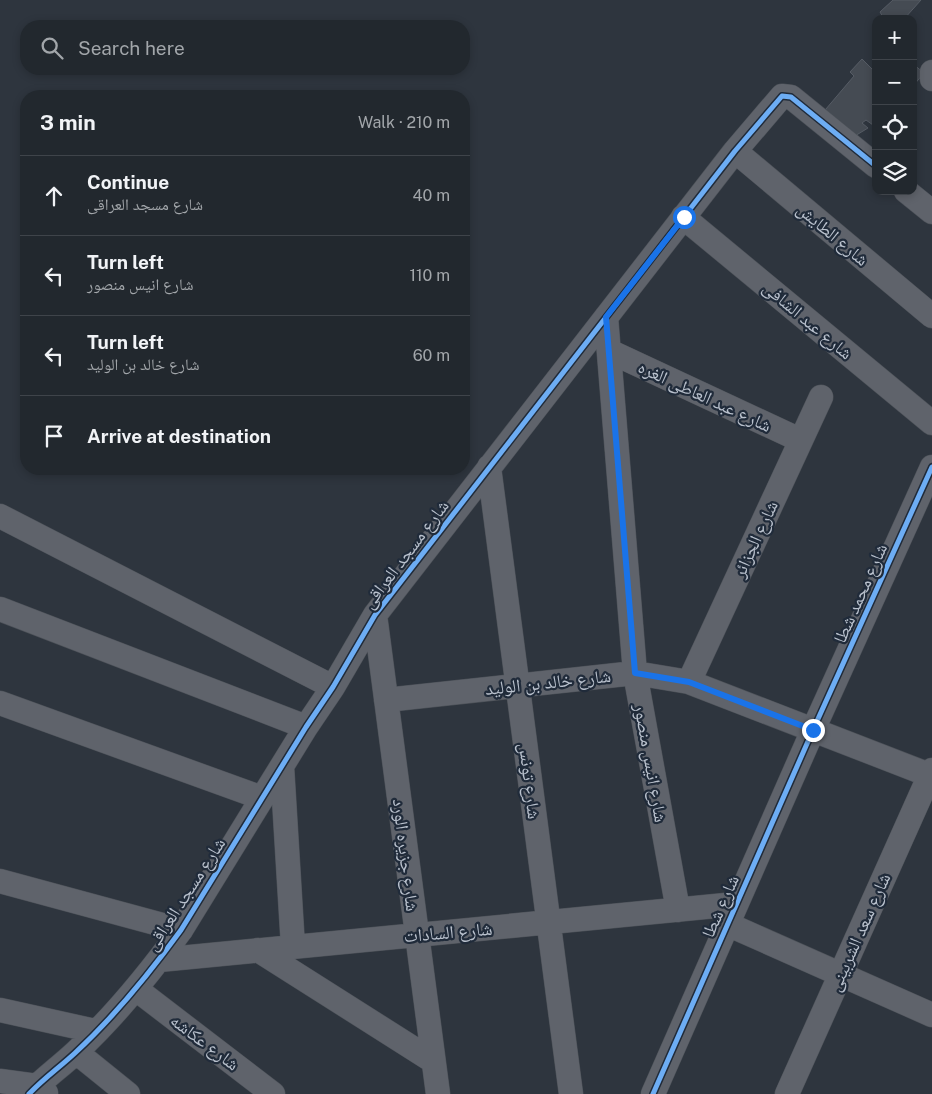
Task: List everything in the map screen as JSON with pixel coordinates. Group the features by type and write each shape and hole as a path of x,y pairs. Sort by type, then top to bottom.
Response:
{"street":[{"path":"932,72 932,79"},
{"name":"شارع مسجد العراقى","path":"38,1091 136,989 159,960 181,930 306,727 334,687 375,615 735,151 782,96 791,97 872,163"},
{"name":"شارع الطايش","path":"735,151 932,316"},
{"path":"911,195 932,212"},
{"name":"شارع عبد الشافى","path":"684,217 932,423"},
{"name":"شارع انيس منصور","path":"606,317 635,673 678,910"},
{"name":"شارع عبد العاطى الغره","path":"609,351 800,440"},
{"name":"شارع الجزائر","path":"689,682 821,397"},
{"name":"شارع تونس","path":"489,467 571,1094"},
{"name":"شارع محمد شطا","path":"813,730 932,467"},
{"path":"0,516 334,687"},
{"path":"0,609 306,727"},
{"name":"شارع جزيره الورد","path":"375,615 438,1094"},
{"name":"شارع خالد بن الوليد","path":"386,700 635,673 689,682 931,774"},
{"path":"0,703 262,798"},
{"name":"شارع شطا","path":"652,1094 813,730"},
{"path":"282,766 293,947"},
{"name":"شارع سعد الشربينى","path":"787,1094 931,774"},
{"path":"0,881 181,930"},
{"name":"شارع السادات","path":"159,960 678,910 732,914"},
{"path":"732,914 840,975 932,1015"},
{"path":"258,950 433,1061"},
{"name":"شارع عكاشه","path":"136,989 274,1094"},
{"path":"0,1010 95,1031"},
{"path":"76,1052 128,1094"},
{"path":"0,1081 38,1091"}],"building":[{"path":"893,0 921,0 908,15 882,15 880,12"},
{"path":"862,59 872,69 872,124 866,120 862,123 868,128 840,145 814,123 854,76 850,72"},
{"path":"917,67 924,73 917,81"}],"cycle path":[{"path":"29,1094 104,1024 131,994 169,946 181,930 306,727 333,687 375,615 735,151 782,96 791,97 872,163"},
{"path":"653,1094 813,730 932,467"}],"route":[{"path":"684,217 606,317 635,673 689,682 813,730"}]}
